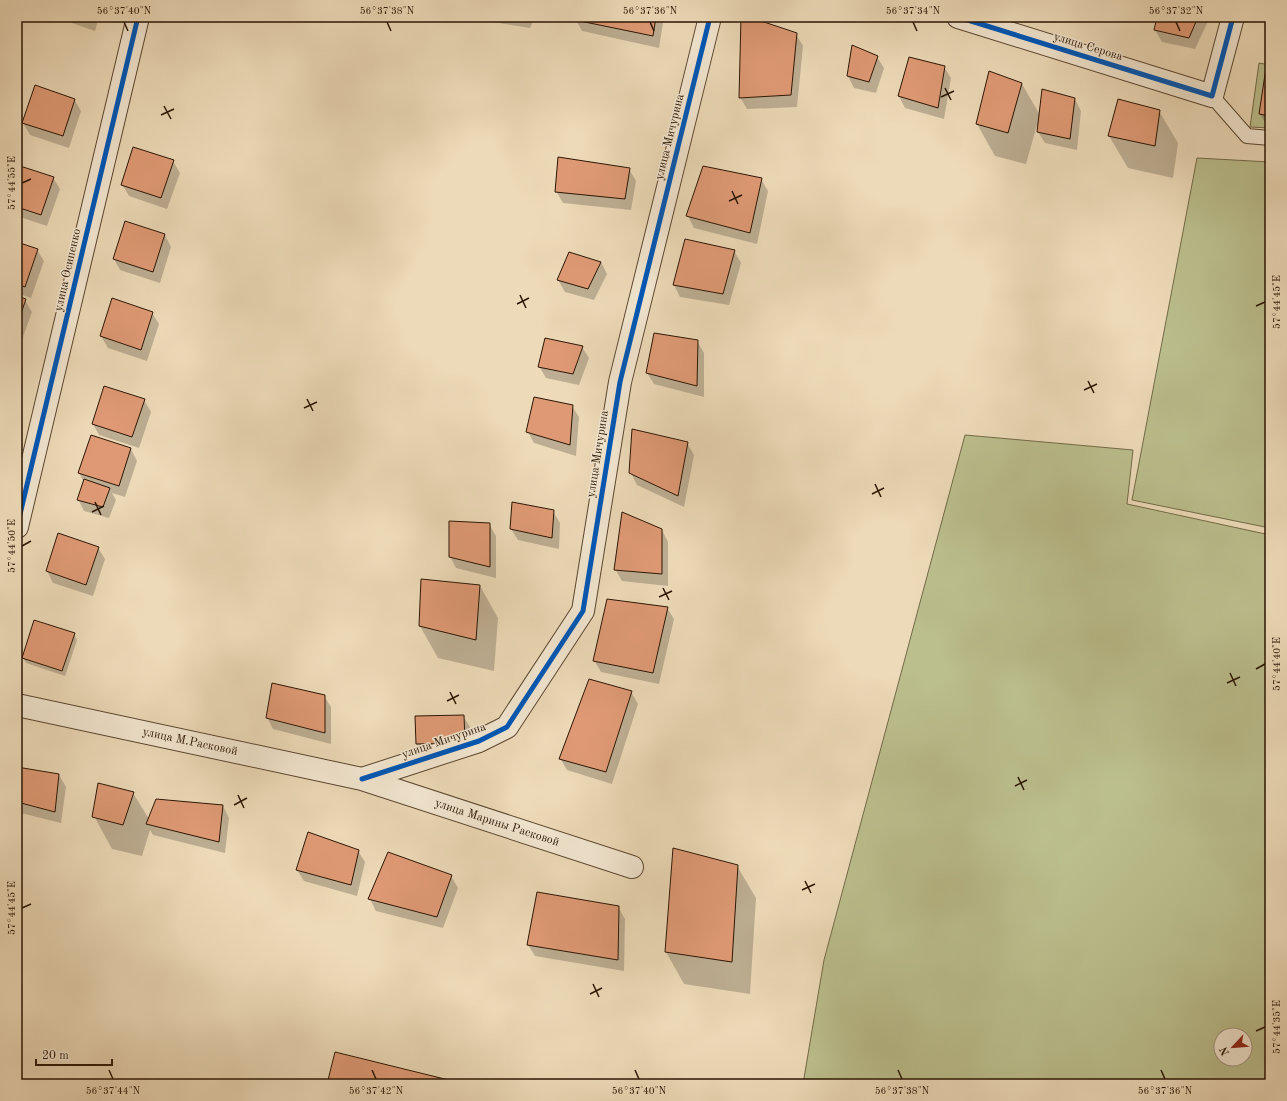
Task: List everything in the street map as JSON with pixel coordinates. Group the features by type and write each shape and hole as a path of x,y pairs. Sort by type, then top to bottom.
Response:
{"street":[{"name":"улица Осипенко","path":"17,528 138,17"},
{"name":"улица Мичурина","path":"362,779 480,741 507,727 583,611 620,382 710,17"},
{"name":"улица Серова","path":"958,17 1212,96"},
{"path":"1212,96 1233,17"},
{"name":"улица М.Расковой","path":"17,705 362,779"},
{"name":"улица Марины Расковой","path":"362,779 632,867"}],"lane":[{"path":"1212,96 1247,136 1270,138"}],"green space":[{"path":"1259,63 1270,65 1270,128 1250,127"},
{"path":"1197,158 1270,162 1270,528 1132,500"},
{"path":"965,435 1133,450 1127,504 1270,535 1270,1084 803,1084 824,960"}],"building":[{"path":"575,17 656,17 653,36 575,20"},
{"path":"741,17 749,17 797,33 791,95 739,98"},
{"path":"1157,17 1198,17 1189,38 1154,30"},
{"path":"852,45 878,56 869,82 847,76"},
{"path":"909,57 945,66 938,108 898,96"},
{"path":"1266,68 1270,69 1270,116 1259,114"},
{"path":"989,71 1022,83 1008,133 976,124"},
{"path":"35,85 75,99 63,136 22,123"},
{"path":"1042,89 1075,98 1070,139 1037,132"},
{"path":"1118,99 1160,110 1155,146 1108,136"},
{"path":"133,147 174,160 161,198 121,185"},
{"path":"558,157 630,168 625,199 555,192"},
{"path":"17,165 54,177 41,215 17,207"},
{"path":"703,166 762,178 750,233 686,216"},
{"path":"125,221 165,234 153,272 113,259"},
{"path":"685,239 735,250 723,294 673,285"},
{"path":"17,242 38,249 25,287 17,284"},
{"path":"569,252 601,262 588,289 557,280"},
{"path":"17,296 26,299 17,325"},
{"path":"112,298 153,312 141,350 100,336"},
{"path":"654,333 698,340 697,386 646,373"},
{"path":"545,338 583,346 573,374 538,367"},
{"path":"104,386 145,399 132,437 92,424"},
{"path":"534,397 573,405 570,445 526,432"},
{"path":"632,429 688,442 678,496 629,473"},
{"path":"91,435 131,448 119,486 78,473"},
{"path":"84,479 110,488 103,507 77,500"},
{"path":"512,502 554,510 552,538 510,529"},
{"path":"622,512 662,529 662,574 614,570"},
{"path":"449,521 490,523 490,567 449,557"},
{"path":"58,533 99,547 86,585 46,571"},
{"path":"421,579 480,585 476,640 419,626"},
{"path":"607,599 668,607 653,673 593,661"},
{"path":"34,620 75,633 62,671 22,658"},
{"path":"589,679 632,691 606,772 559,759"},
{"path":"272,683 325,695 325,733 266,718"},
{"path":"464,715 465,743 416,744 415,716"},
{"path":"17,767 59,774 55,812 17,802"},
{"path":"98,783 134,792 123,825 92,817"},
{"path":"156,799 223,805 219,842 146,824"},
{"path":"308,832 359,850 351,885 296,870"},
{"path":"673,848 738,865 732,962 665,952"},
{"path":"388,852 452,875 437,917 368,899"},
{"path":"537,892 619,906 618,960 527,945"},
{"path":"335,1052 465,1084 327,1084"}],"cycle path":[{"path":"17,527 138,17"},
{"path":"362,779 479,741 507,727 583,611 620,382 710,17"},
{"path":"958,17 1212,96 1233,17"}]}
